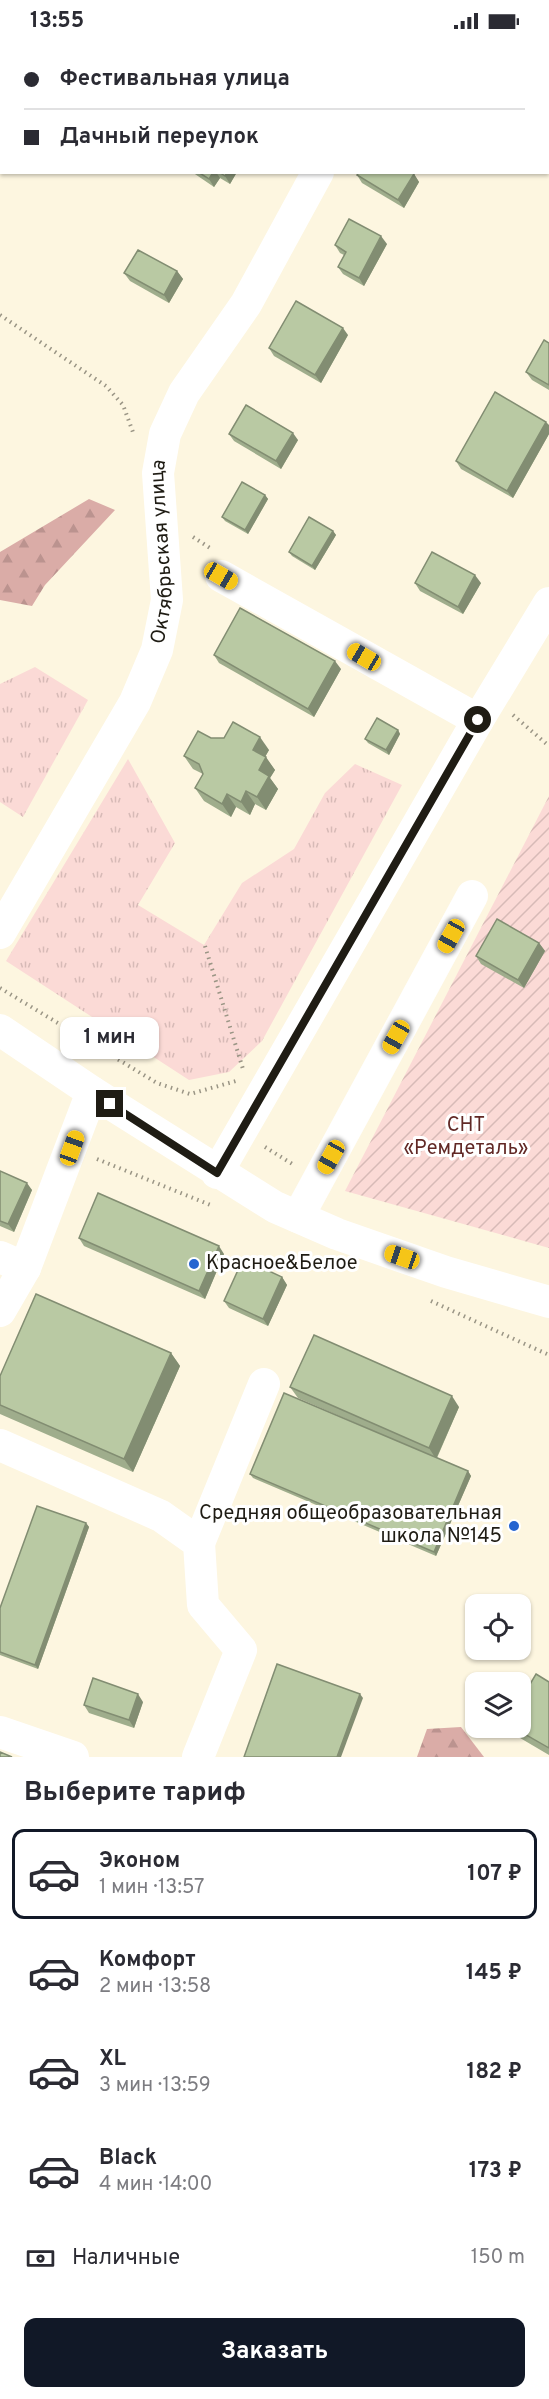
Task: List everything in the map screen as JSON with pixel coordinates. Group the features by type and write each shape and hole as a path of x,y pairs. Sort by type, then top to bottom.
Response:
{"street":[{"name":"Октябрьская улица","path":"0,933 135,702 157,650 167,600 158,473 165,434 184,393 246,304 317,174"},
{"path":"220,565 485,709"},
{"path":"217,1173 485,709 549,603"},
{"path":"298,1217 472,896"},
{"path":"0,1029 92,1092 274,1207 337,1234 446,1272 549,1302"},
{"path":"0,1311 12,1263 92,1092"},
{"path":"198,1757 241,1650 203,1605 199,1543 264,1384"},
{"path":"0,1445 160,1516 199,1543"},
{"path":"0,1732 73,1757"}],"path":[{"path":"0,315 106,386 123,405 135,438"},
{"path":"191,535 220,565"},
{"path":"485,709 549,746"},
{"path":"0,988 157,1083 190,1094 246,1078 205,946"}],"green space":[{"path":"89,499 115,510 45,585 32,606 0,600 0,552"},
{"path":"35,667 88,700 23,817 0,802 0,684"},
{"path":"128,759 175,843 138,905 204,945 242,883 294,849 325,793 355,764 402,785 262,1041 229,1072 189,1080 6,961"},
{"name":"СНТ «Ремдеталь»","path":"549,796 549,1248 345,1191"},
{"path":"461,1727 465,1732 465,1738 469,1738 484,1757 417,1757 427,1729"}],"building":[{"path":"201,174 212,174 209,179"},
{"path":"358,174 414,174 398,200"},
{"path":"349,219 381,236 359,278 338,267 346,252 335,245"},
{"path":"138,250 177,271 164,295 124,273"},
{"path":"296,301 343,328 315,375 269,348"},
{"path":"544,340 549,343 549,385 526,372"},
{"path":"495,392 546,422 507,491 456,461"},
{"path":"246,405 293,433 276,461 229,434"},
{"path":"242,482 265,495 245,530 222,517"},
{"path":"309,517 333,531 312,566 289,552"},
{"path":"432,552 475,575 458,607 415,583"},
{"path":"240,608 335,661 308,709 214,655"},
{"path":"377,718 398,730 386,750 365,739"},
{"path":"233,722 260,737 253,750 266,757 259,770 269,776 257,797 246,791 241,802 227,794 222,804 195,788 203,774 199,764 184,756 198,731 211,738 224,738"},
{"path":"497,919 539,943 518,980 476,956"},
{"path":"0,1171 27,1183 8,1224 0,1221"},
{"path":"98,1193 219,1246 199,1291 79,1238"},
{"path":"243,1259 282,1277 263,1319 224,1301"},
{"path":"36,1294 171,1353 124,1459 0,1405 0,1376"},
{"path":"314,1335 452,1396 429,1448 290,1387"},
{"path":"284,1393 468,1471 434,1552 250,1474"},
{"path":"37,1506 86,1523 35,1665 0,1652 0,1608"},
{"path":"277,1664 360,1694 337,1757 244,1757"},
{"path":"536,1674 549,1682 549,1748 531,1738 531,1682"},
{"path":"93,1678 138,1694 129,1720 84,1705"},
{"path":"0,1752 12,1757 0,1757"}],"place":[{"name":"Красное&Белое","path":"194,1264"},
{"name":"Средняя общеобразовательная школа №145","path":"514,1526"}],"route":[{"path":"110,1104 217,1173 478,720"}]}
